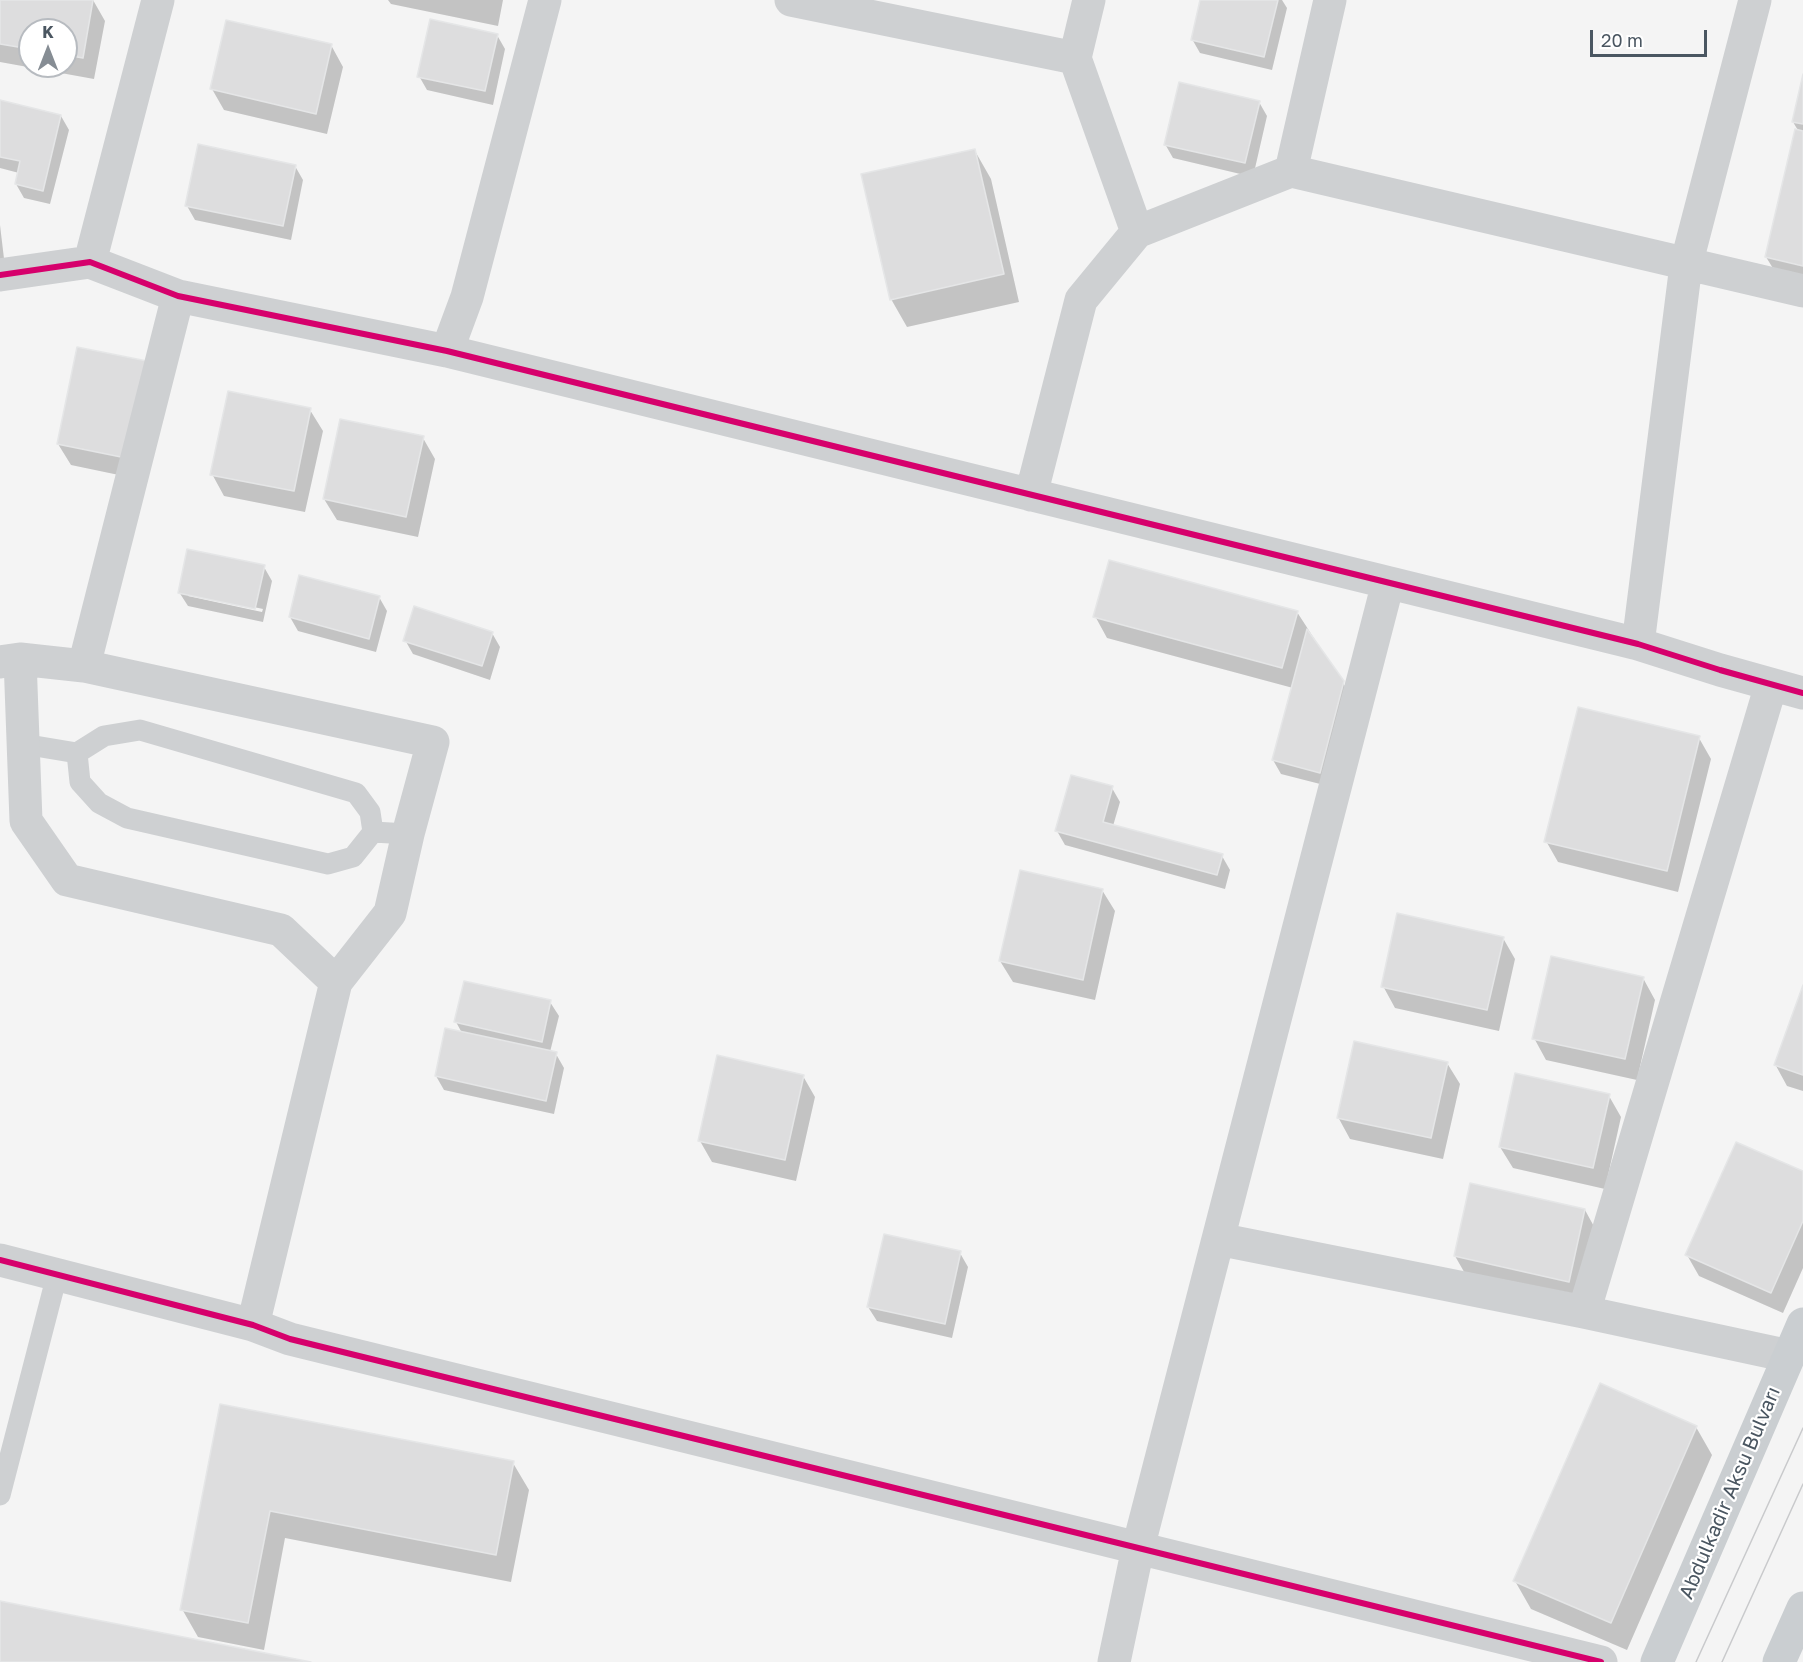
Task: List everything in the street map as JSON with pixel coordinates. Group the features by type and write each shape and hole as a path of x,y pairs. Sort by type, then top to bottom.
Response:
{"main road":[{"name":"Abdulkadir Aksu Bulvarı","path":"1657,1662 1803,1324"},
{"path":"1779,1662 1803,1608"}],"street":[{"path":"90,262 158,0"},
{"path":"447,351 467,297 545,0"},
{"path":"791,0 1075,58"},
{"path":"1089,0 1075,58 1137,232"},
{"path":"1291,171 1330,0"},
{"path":"1638,644 1686,265 1755,0"},
{"path":"1030,495 1082,300 1137,232 1291,171 1803,291"},
{"path":"0,275 90,262 178,296 447,351 1638,644 1803,693"},
{"path":"84,666 178,296"},
{"path":"1114,1662 1138,1548 1388,583"},
{"path":"253,1325 336,982 390,913 408,834 433,742 84,666 10,661 23,744 26,821 67,880 281,930 336,982"},
{"path":"1584,1312 1771,685"},
{"path":"1218,1239 1584,1312 1789,1356"},
{"path":"0,1260 253,1325 290,1339 1601,1662"}],"lane":[{"path":"23,744 77,753 104,736 140,730 356,793 370,812 373,832 354,857 328,864 128,818 99,803 80,782 77,753"},
{"path":"373,832 408,834"},
{"path":"0,1496 57,1275"}],"building":[{"path":"0,0 93,0 83,58 78,57 78,18 18,18 18,47 0,44"},
{"path":"1200,0 1278,0 1264,57 1191,40"},
{"path":"430,19 498,34 485,91 417,77"},
{"path":"226,20 332,44 316,114 210,89"},
{"path":"1803,74 1803,124 1792,122"},
{"path":"1179,82 1260,101 1245,163 1164,145"},
{"path":"0,100 61,115 43,191 15,184 20,161 0,157"},
{"path":"1795,129 1803,131 1803,266 1765,257"},
{"path":"198,144 296,165 283,226 185,206"},
{"path":"975,149 1004,274 890,300 861,174"},
{"path":"77,347 147,361 126,458 57,444"},
{"path":"228,391 311,408 294,491 210,475"},
{"path":"340,419 424,436 406,517 323,499"},
{"path":"187,549 265,565 255,609 178,593"},
{"path":"1109,560 1298,611 1282,668 1093,617"},
{"path":"299,575 380,596 369,639 289,617"},
{"path":"414,606 493,632 482,666 403,641"},
{"path":"1307,629 1344,681 1320,773 1272,760"},
{"path":"1578,707 1700,736 1667,871 1544,842"},
{"path":"1071,775 1113,786 1103,822 1223,854 1217,875 1055,831"},
{"path":"1020,870 1103,889 1083,980 999,961"},
{"path":"1397,913 1504,937 1487,1010 1381,987"},
{"path":"1551,956 1644,977 1625,1059 1532,1039"},
{"path":"464,981 551,1000 542,1042 454,1022"},
{"path":"1803,985 1803,1075 1774,1065"},
{"path":"445,1028 557,1052 546,1101 435,1076"},
{"path":"1354,1041 1448,1062 1431,1138 1337,1118"},
{"path":"717,1055 804,1075 785,1160 698,1141"},
{"path":"1515,1073 1610,1094 1593,1168 1499,1147"},
{"path":"1736,1142 1803,1171 1803,1221 1771,1293 1685,1255"},
{"path":"1470,1183 1585,1209 1569,1282 1454,1256"},
{"path":"884,1234 961,1251 945,1324 867,1307"},
{"path":"1600,1383 1697,1426 1611,1623 1513,1581"},
{"path":"220,1404 514,1461 496,1555 270,1511 248,1623 180,1610"},
{"path":"0,1601 311,1662 0,1662"}],"tram line":[{"path":"1696,1662 1803,1428"},
{"path":"1722,1662 1803,1484"}],"cycle path":[{"path":"0,275 90,262 178,296 447,351 1638,644 1803,693"},
{"path":"0,1260 253,1325 290,1339 1601,1662"}]}
